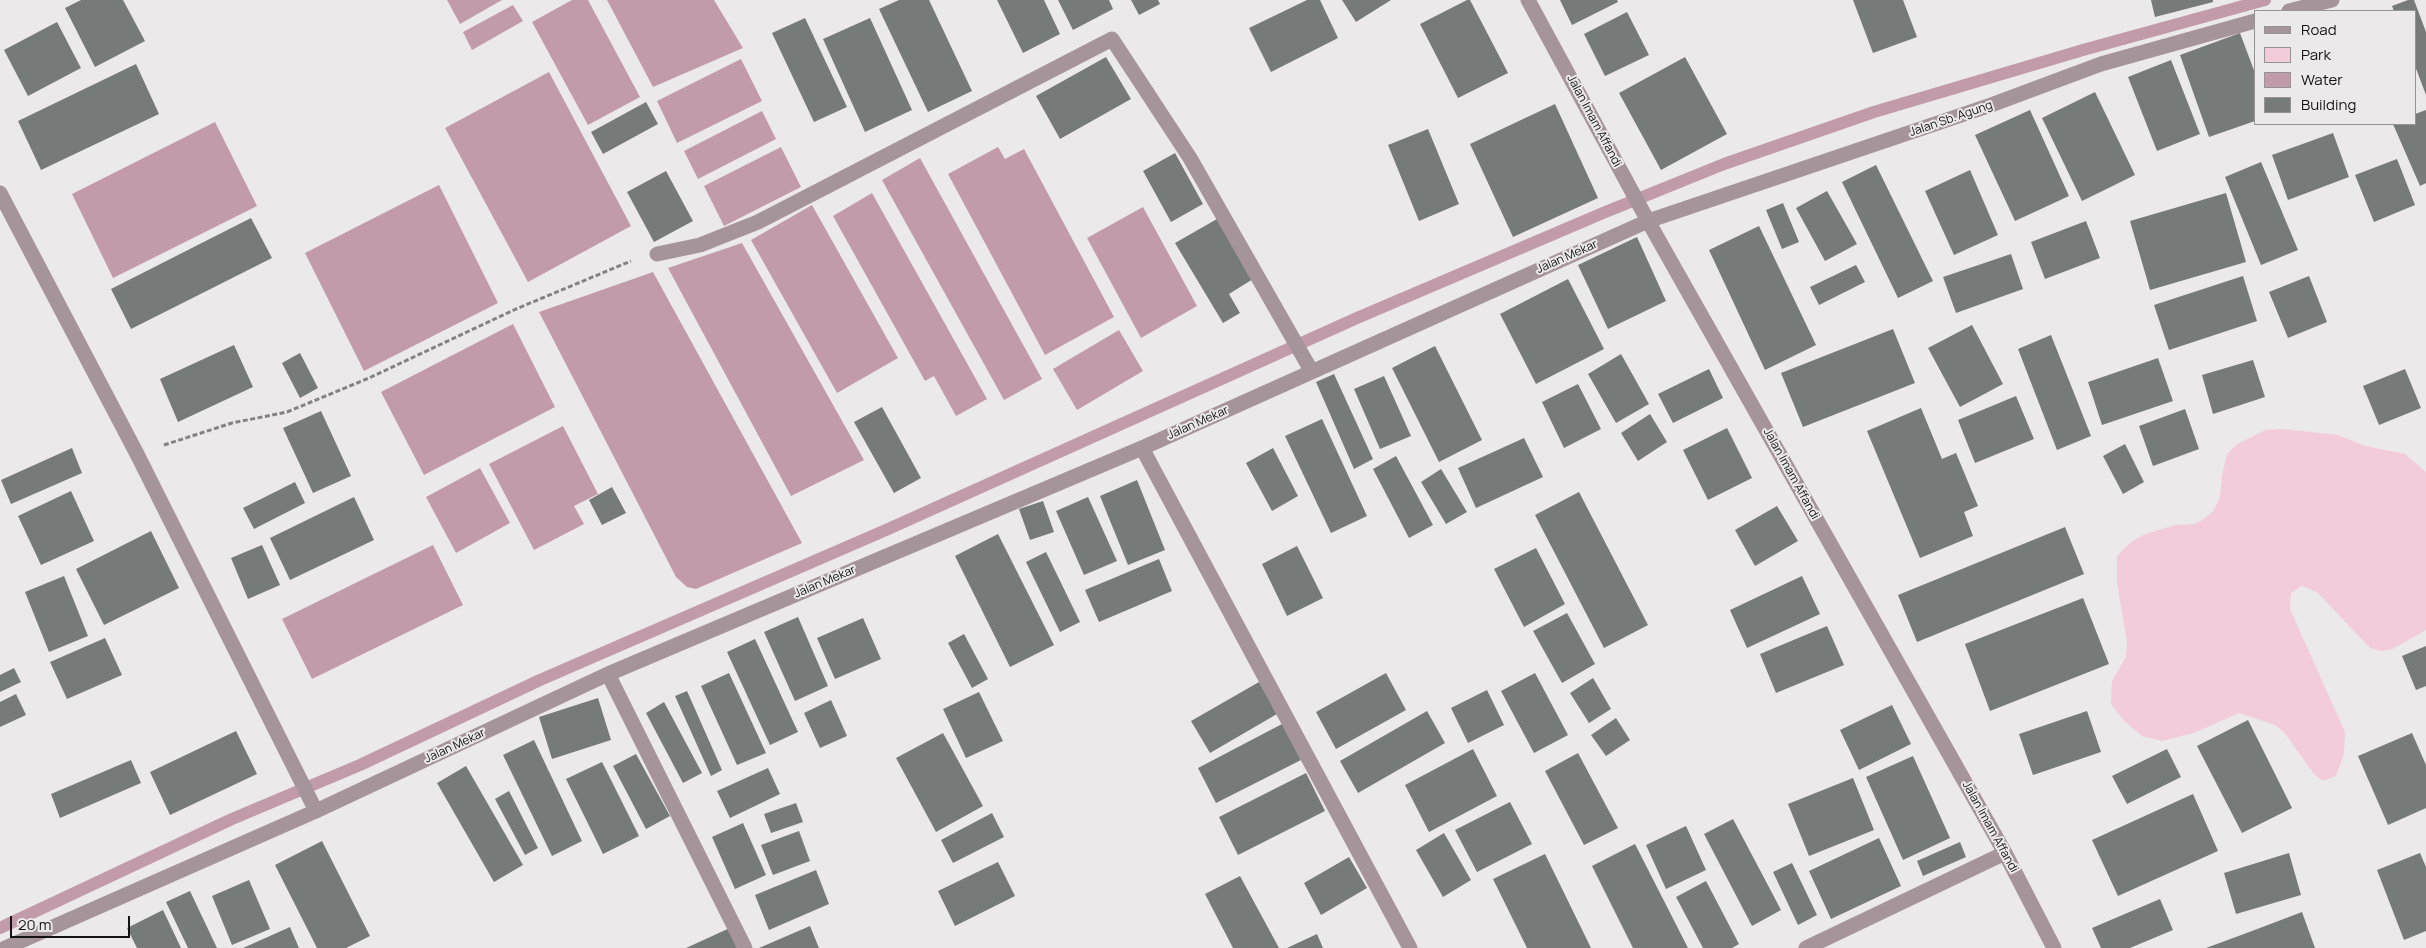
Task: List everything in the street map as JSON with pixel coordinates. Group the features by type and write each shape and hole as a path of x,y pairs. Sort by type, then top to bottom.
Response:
{"street":[{"name":"Jalan Imam Affandi","path":"1528,0 1640,207 2005,853 2054,948"},
{"path":"2293,10 2332,0"},
{"name":"Jalan Sb. Agung","path":"1648,221 1991,105 2102,64 2254,21"},
{"path":"657,254 700,245 758,222 1112,39 1190,158 1312,372"},
{"path":"0,193 137,454 316,811"},
{"name":"Jalan Mekar","path":"5,948 316,811 608,674 1142,448 1648,221"},
{"path":"1142,448 1410,948"},
{"path":"608,674 745,948"},
{"path":"1806,948 2005,853"}],"path":[{"path":"137,454 232,422 287,412 369,378 525,305 623,264 657,254"}],"green space":[{"path":"2283,429 2338,435 2365,446 2405,454 2426,472 2426,630 2393,649 2381,651 2370,648 2317,592 2302,586 2291,593 2290,609 2345,732 2344,754 2336,776 2323,781 2314,774 2284,732 2275,725 2239,713 2194,733 2162,741 2142,736 2124,721 2111,704 2112,681 2126,657 2127,642 2117,583 2117,556 2131,542 2145,534 2176,525 2195,524 2204,519 2214,510 2220,497 2222,475 2227,454 2237,444 2265,430"}],"water":[{"path":"447,0 502,0 460,24"},
{"path":"572,0 588,0 640,97 588,125 532,22"},
{"path":"607,0 714,0 743,48 653,87"},
{"path":"513,5 523,21 472,50 463,32"},
{"path":"741,59 762,101 677,143 657,101"},
{"path":"549,72 631,226 528,282 445,128"},
{"path":"762,111 776,139 698,179 684,151"},
{"path":"215,122 257,206 113,278 72,194"},
{"path":"781,147 801,187 724,226 704,186"},
{"path":"998,147 1005,159 1024,149 1114,317 1045,355 948,174"},
{"path":"920,158 1042,379 1004,400 882,180"},
{"path":"439,185 498,303 364,371 305,253"},
{"path":"872,193 987,399 956,416 934,376 925,381 833,216"},
{"path":"812,205 898,358 837,393 751,240"},
{"path":"1143,207 1197,306 1141,338 1087,238"},
{"path":"742,243 864,460 791,496 668,268"},
{"path":"653,272 802,543 696,589 687,587 676,577 539,312"},
{"path":"513,324 555,407 424,475 381,392"},
{"path":"1119,330 1143,371 1077,410 1053,369"},
{"path":"563,426 598,494 574,506 584,524 534,550 489,464"},
{"path":"480,468 510,523 456,553 426,497"},
{"path":"433,545 463,605 312,679 282,619"}],"building":[{"path":"81,0 123,0 145,41 95,67 65,8"},
{"path":"899,0 929,0 972,91 928,112 879,9"},
{"path":"997,0 1044,0 1060,34 1023,53"},
{"path":"1058,0 1109,0 1113,9 1073,30"},
{"path":"1131,0 1158,0 1160,4 1139,15"},
{"path":"1307,0 1320,0 1338,38 1271,72 1249,28"},
{"path":"1342,0 1391,0 1356,22"},
{"path":"1470,0 1508,73 1458,98 1420,24"},
{"path":"1560,0 1617,0 1618,2 1572,25"},
{"path":"1853,0 1903,0 1917,37 1873,53"},
{"path":"2151,0 2213,0 2213,2 2155,17"},
{"path":"2408,0 2414,0 2426,32 2426,95 2416,69 2416,10 2394,10 2392,6"},
{"path":"1627,12 1649,55 1605,76 1584,34"},
{"path":"805,18 847,107 814,122 772,33"},
{"path":"870,18 912,110 865,132 823,39"},
{"path":"57,22 81,68 28,96 4,50"},
{"path":"2240,33 2254,70 2254,121 2209,137 2180,55"},
{"path":"1106,57 1131,99 1060,139 1036,96"},
{"path":"1685,57 1727,134 1661,170 1619,93"},
{"path":"2171,60 2200,134 2157,151 2128,77"},
{"path":"136,64 159,114 41,170 18,121"},
{"path":"2095,92 2135,175 2082,201 2042,118"},
{"path":"646,102 658,124 603,154 591,132"},
{"path":"1555,104 1598,198 1513,237 1470,144"},
{"path":"2030,110 2069,196 2015,221 1975,135"},
{"path":"2426,110 2426,183 2420,186 2393,125 2416,125 2416,114"},
{"path":"1428,129 1459,204 1419,221 1388,145"},
{"path":"2333,133 2349,177 2288,200 2272,155"},
{"path":"1175,153 1203,204 1171,222 1143,171"},
{"path":"2397,159 2415,205 2374,222 2355,175"},
{"path":"2261,162 2298,250 2261,265 2225,177"},
{"path":"1876,165 1933,281 1898,298 1842,182"},
{"path":"1970,170 1998,235 1954,255 1925,191"},
{"path":"666,171 693,221 654,242 627,192"},
{"path":"1827,191 1857,244 1825,261 1796,208"},
{"path":"2226,193 2246,262 2150,290 2130,221"},
{"path":"1783,203 1799,242 1782,249 1766,210"},
{"path":"251,218 272,258 131,329 111,289"},
{"path":"1217,219 1253,279 1229,294 1240,313 1223,323 1175,243"},
{"path":"2086,221 2100,258 2045,279 2031,242"},
{"path":"1759,226 1816,345 1765,370 1709,250"},
{"path":"1637,237 1666,301 1608,329 1578,265"},
{"path":"2011,254 2023,289 1956,313 1943,277"},
{"path":"1856,265 1865,282 1819,305 1810,287"},
{"path":"2243,276 2257,321 2169,350 2154,305"},
{"path":"2309,276 2327,322 2288,338 2269,292"},
{"path":"1568,279 1604,349 1536,384 1500,314"},
{"path":"1972,325 2003,384 1960,407 1928,348"},
{"path":"1893,329 1915,383 1803,427 1781,373"},
{"path":"2051,335 2091,436 2057,450 2018,349"},
{"path":"234,345 253,387 178,422 160,379"},
{"path":"1435,346 1482,440 1439,462 1392,368"},
{"path":"300,353 318,388 300,398 282,363"},
{"path":"1621,354 1649,404 1616,423 1588,374"},
{"path":"2158,358 2173,401 2102,425 2088,382"},
{"path":"2253,360 2265,397 2213,414 2202,375"},
{"path":"1709,369 1723,398 1673,423 1658,394"},
{"path":"2405,369 2421,408 2379,425 2363,386"},
{"path":"1334,374 1373,459 1354,469 1316,382"},
{"path":"1384,376 1411,436 1380,449 1354,389"},
{"path":"1578,384 1601,429 1564,448 1542,402"},
{"path":"2016,396 2034,439 1975,463 1958,420"},
{"path":"882,407 921,478 894,493 854,422"},
{"path":"1921,408 1942,459 1956,453 1978,506 1964,512 1973,536 1920,558 1867,431"},
{"path":"2185,409 2199,449 2153,466 2139,426"},
{"path":"321,411 351,476 313,493 283,428"},
{"path":"1650,414 1667,442 1638,461 1621,433"},
{"path":"1322,419 1367,516 1331,533 1285,436"},
{"path":"1727,428 1752,478 1708,500 1683,450"},
{"path":"1524,438 1543,477 1476,508 1458,468"},
{"path":"2125,444 2144,482 2123,494 2103,456"},
{"path":"72,448 82,473 11,504 1,480"},
{"path":"1273,448 1298,496 1272,511 1246,463"},
{"path":"1396,456 1433,525 1409,538 1373,469"},
{"path":"1441,469 1467,512 1446,524 1421,482"},
{"path":"1137,480 1165,550 1128,565 1100,496"},
{"path":"295,482 305,503 254,529 243,508"},
{"path":"612,487 626,513 602,525 589,500"},
{"path":"71,491 94,541 41,565 18,516"},
{"path":"1579,492 1648,625 1604,648 1535,515"},
{"path":"354,497 374,540 290,580 270,538"},
{"path":"1088,497 1117,561 1084,575 1056,511"},
{"path":"1043,501 1054,532 1030,540 1019,509"},
{"path":"1777,506 1798,541 1755,566 1735,530"},
{"path":"2065,527 2084,574 1917,642 1898,595"},
{"path":"151,531 179,588 104,625 76,569"},
{"path":"998,534 1054,645 1010,667 955,556"},
{"path":"262,545 280,585 248,599 231,558"},
{"path":"1297,546 1323,598 1287,616 1262,564"},
{"path":"1536,548 1565,604 1524,627 1494,569"},
{"path":"1046,552 1080,622 1060,632 1026,562"},
{"path":"1159,559 1172,591 1099,622 1085,590"},
{"path":"64,576 88,636 49,652 25,592"},
{"path":"1802,576 1820,614 1747,648 1730,610"},
{"path":"2083,598 2109,664 1990,711 1965,644"},
{"path":"1567,613 1595,664 1562,683 1533,631"},
{"path":"798,617 828,686 795,701 764,632"},
{"path":"863,618 881,659 835,679 817,638"},
{"path":"1827,626 1844,665 1776,693 1760,654"},
{"path":"964,634 988,679 972,688 948,643"},
{"path":"105,638 122,675 67,699 50,662"},
{"path":"755,639 798,732 770,745 727,652"},
{"path":"2426,646 2426,686 2416,690 2402,656"},
{"path":"14,668 21,682 0,692 0,675"},
{"path":"729,673 766,753 737,765 701,686"},
{"path":"1386,673 1406,710 1336,749 1316,712"},
{"path":"1535,673 1568,735 1534,753 1501,691"},
{"path":"1593,678 1611,709 1589,723 1570,693"},
{"path":"1259,682 1277,714 1210,753 1191,721"},
{"path":"1487,690 1504,725 1468,743 1451,708"},
{"path":"687,691 722,770 711,776 675,696"},
{"path":"979,692 1003,741 966,758 943,709"},
{"path":"16,694 26,715 0,727 0,702"},
{"path":"598,698 611,740 552,759 539,717"},
{"path":"831,700 847,736 820,748 804,713"},
{"path":"664,702 702,773 683,783 646,713"},
{"path":"1892,705 1911,744 1859,770 1840,730"},
{"path":"1427,711 1445,743 1358,793 1340,761"},
{"path":"2087,711 2101,752 2033,775 2019,734"},
{"path":"1616,718 1630,740 1606,756 1591,735"},
{"path":"2248,720 2292,808 2242,833 2197,746"},
{"path":"1282,724 1301,760 1216,803 1198,768"},
{"path":"236,731 257,774 170,815 150,772"},
{"path":"943,733 983,806 936,832 896,758"},
{"path":"2412,733 2426,765 2426,808 2388,825 2358,756"},
{"path":"534,740 582,841 552,856 503,755"},
{"path":"1473,749 1497,796 1429,832 1405,785"},
{"path":"2167,749 2181,777 2127,804 2112,776"},
{"path":"1578,753 1618,828 1584,845 1545,771"},
{"path":"636,754 670,816 646,829 613,766"},
{"path":"1913,756 1950,838 1903,860 1866,777"},
{"path":"131,760 141,783 60,818 51,794"},
{"path":"602,762 639,836 603,854 566,779"},
{"path":"466,766 523,865 494,882 437,783"},
{"path":"768,768 780,794 730,818 717,791"},
{"path":"1306,773 1325,811 1238,855 1219,817"},
{"path":"1853,778 1874,830 1809,856 1788,804"},
{"path":"509,791 538,848 525,855 495,799"},
{"path":"2193,794 2218,851 2118,896 2092,840"},
{"path":"1510,802 1532,844 1477,872 1455,830"},
{"path":"796,803 803,822 771,833 764,814"},
{"path":"992,813 1004,837 953,863 941,840"},
{"path":"1733,819 1781,910 1752,926 1704,834"},
{"path":"743,823 766,875 735,889 712,837"},
{"path":"1686,826 1706,870 1666,889 1646,845"},
{"path":"799,831 810,861 773,875 761,845"},
{"path":"1444,833 1471,880 1443,897 1416,850"},
{"path":"1879,838 1901,886 1831,919 1809,871"},
{"path":"322,841 370,936 346,948 317,948 275,865"},
{"path":"1960,842 1966,857 1923,876 1917,861"},
{"path":"1635,844 1688,948 1633,948 1592,866"},
{"path":"2289,853 2301,895 2236,914 2224,873"},
{"path":"2420,853 2426,867 2426,931 2404,940 2377,870"},
{"path":"1545,854 1591,948 1527,948 1493,879"},
{"path":"1349,857 1367,888 1321,915 1304,883"},
{"path":"998,862 1015,896 955,926 938,891"},
{"path":"1792,863 1817,915 1798,925 1773,872"},
{"path":"816,870 829,904 769,930 755,895"},
{"path":"1240,876 1279,948 1233,948 1205,894"},
{"path":"249,880 270,929 232,945 212,896"},
{"path":"1706,881 1739,944 1732,948 1703,948 1676,897"},
{"path":"190,891 217,948 188,948 166,902"},
{"path":"2160,899 2173,930 2130,948 2101,948 2092,928"},
{"path":"163,910 181,948 137,948 127,928"},
{"path":"2302,912 2315,948 2206,948 2252,931"},
{"path":"810,926 819,948 759,948"},
{"path":"290,927 299,948 243,948"},
{"path":"732,927 742,948 686,948"},
{"path":"1317,934 1323,948 1287,948"}],"waterway":[{"path":"0,928 232,819 360,765 540,680 886,530 1357,318 1603,213 1724,164 1874,112 2083,50 2265,0"}]}
